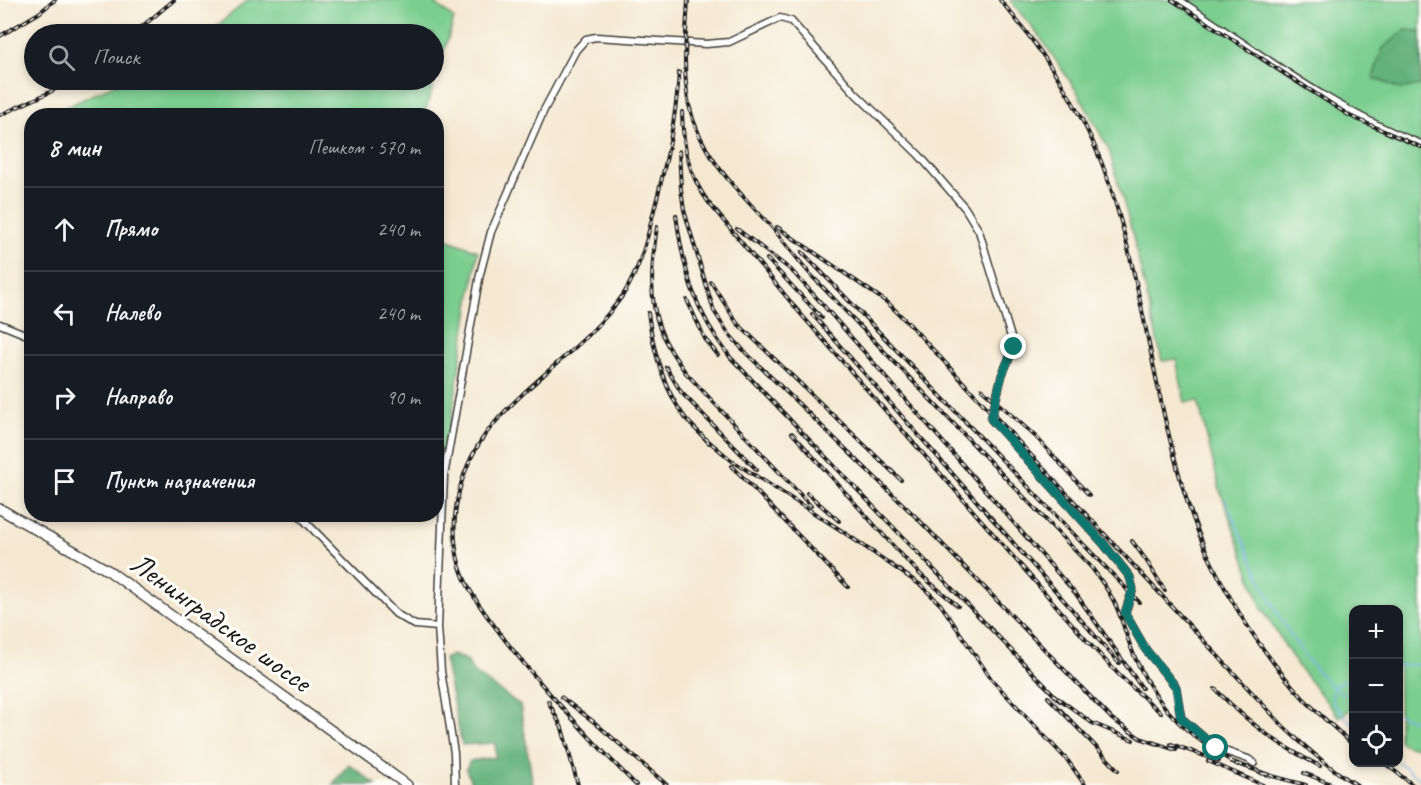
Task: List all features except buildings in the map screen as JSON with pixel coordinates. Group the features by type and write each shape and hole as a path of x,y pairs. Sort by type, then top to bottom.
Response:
{"main road":[{"name":"Ленинградское шоссе","path":"0,509 109,571 407,785"}],"street":[{"path":"1179,0 1332,101 1421,144"},
{"path":"444,476 482,265 491,232 540,120 576,50 586,39 596,37 706,44 729,42 780,18 791,21 855,93 919,155 964,208 979,231 1014,347 1002,375 991,419 1103,543 1130,577 1133,589 1125,613 1146,650 1176,687 1181,718 1216,748 1254,763"},
{"path":"0,324 24,334"},
{"path":"306,522 396,614 415,625 438,627"},
{"path":"442,522 438,627 441,671 454,753 455,785"}],"green space":[{"path":"248,0 431,0 454,19 444,51 444,24 219,24"},
{"path":"1010,0 1421,0 1421,747 1403,744 1403,605 1349,605 1349,711 1339,717 1297,665 1262,609 1220,490 1198,401 1185,402 1176,359 1162,361 1132,232 1109,150 1078,93 1040,37"},
{"path":"1405,30 1421,31 1421,85 1400,89 1373,78 1382,49"},
{"path":"103,90 432,90 426,108 64,108"},
{"path":"444,238 478,251 444,464"},
{"path":"452,655 467,660 473,672 520,705 533,785 472,785 466,769 470,761 496,757 495,743 462,745 444,659"},
{"path":"349,764 376,785 332,785"}],"waterway":[{"path":"1225,499 1270,599 1299,648 1333,687 1349,695"},
{"path":"1403,666 1421,664"},
{"path":"1349,679 1333,687 1332,702 1349,721"},
{"path":"1403,716 1421,723"},
{"path":"1403,766 1421,780"}],"railway":[{"path":"0,36 39,13 55,0"},
{"path":"145,24 174,0"},
{"path":"688,0 685,66 689,105 701,139 720,169 811,275 1091,567 1114,601 1134,655 1156,695 1191,734 1238,765"},
{"path":"1000,0 1034,42 1064,87 1101,160 1127,243 1178,471 1209,557 1229,595 1276,667 1304,699 1349,741"},
{"path":"1172,0 1350,116 1421,147"},
{"path":"636,785 520,659 468,587 456,549 456,511 464,475 481,441 492,426 507,409 593,330 609,313 629,285 646,243 663,176 673,125 679,72"},
{"path":"0,115 53,90"},
{"path":"682,112 691,171 709,203 799,312 1087,641 1121,677 1161,713"},
{"path":"679,151 684,210 714,311 728,333 917,518 1112,719 1140,738 1176,750"},
{"path":"676,215 692,290 708,323 730,357 1060,701"},
{"path":"657,227 652,292 656,317 668,346 686,373 811,506"},
{"path":"777,227 888,303 1284,727 1319,758 1357,785"},
{"path":"737,229 791,270 816,297 1076,594 1142,688"},
{"path":"802,252 1139,602"},
{"path":"767,259 822,318"},
{"path":"711,282 737,323 901,480"},
{"path":"687,300 705,339 718,355"},
{"path":"648,313 656,354 671,395 686,419 709,443"},
{"path":"812,314 1119,663"},
{"path":"666,367 681,392 757,470"},
{"path":"982,389 1036,437 1089,495"},
{"path":"792,433 896,549 921,575 958,606"},
{"path":"705,438 731,460 839,529 922,586 941,605 992,680 1068,761 1085,785"},
{"path":"732,466 848,587"},
{"path":"807,493 839,521"},
{"path":"1132,541 1165,591"},
{"path":"1215,689 1264,732 1320,766"},
{"path":"561,697 594,722 667,785"},
{"path":"1048,697 1118,770"},
{"path":"1058,698 1092,723 1133,740"},
{"path":"548,701 562,728 578,785"},
{"path":"1171,744 1219,761"},
{"path":"1208,761 1263,785"},
{"path":"1230,761 1269,775"},
{"path":"1390,767 1413,785"},
{"path":"1261,773 1306,785"},
{"path":"1304,773 1334,785"}],"route":[{"path":"1014,347 1002,375 991,419 1103,543 1130,577 1133,589 1125,613 1146,650 1176,687 1181,718 1216,748"}]}
